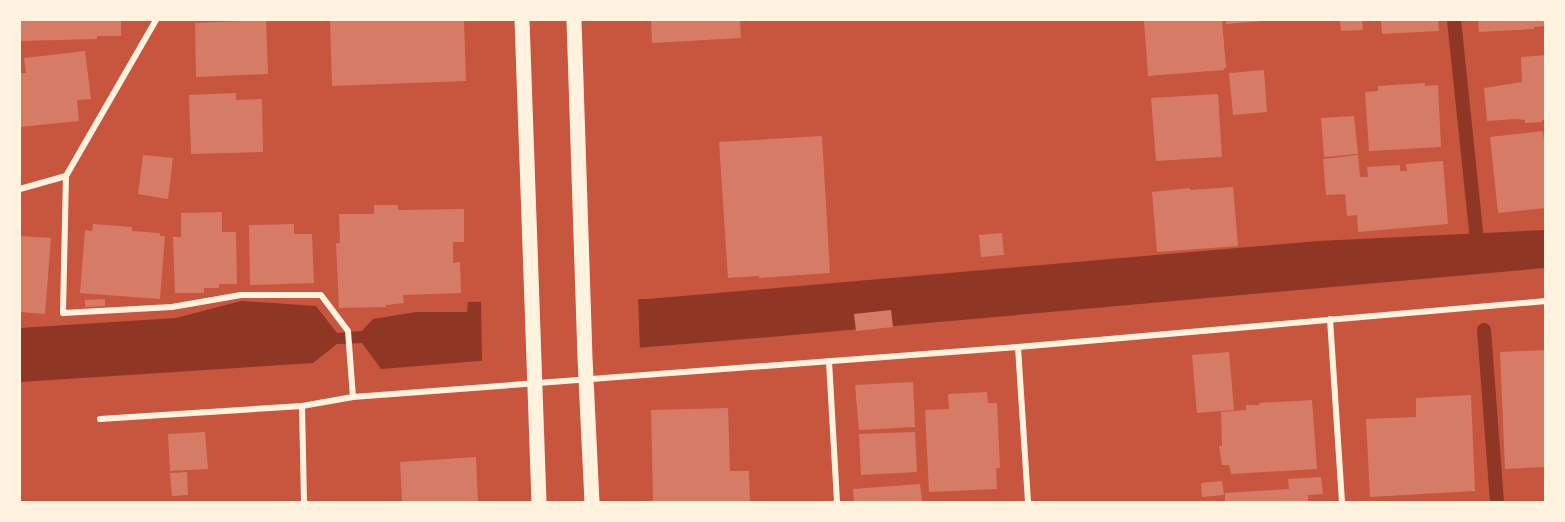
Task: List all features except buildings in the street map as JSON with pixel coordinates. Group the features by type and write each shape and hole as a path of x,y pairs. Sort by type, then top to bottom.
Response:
{"main road":[{"path":"522,20 539,502"},
{"path":"574,20 592,502"}],"street":[{"path":"156,20 66,176 63,313 172,308 241,295 321,295 348,331 352,397"},
{"path":"20,189 66,176"},
{"path":"100,419 302,406 352,397 1018,347 1545,301"},
{"path":"1330,319 1342,502"},
{"path":"1018,347 1028,502"},
{"path":"829,361 837,502"},
{"path":"302,406 304,502"}],"shaded area":[{"path":"1545,230 1545,268 381,369 362,343 337,344 313,363 20,382 20,328 176,318 241,301 316,306 337,333 362,331 373,319 416,312 467,312 468,302 648,299 1318,241"}],"pier":[{"path":"638,296 640,351 482,364 481,299"}],"waterway":[{"path":"1454,20 1478,250"},
{"path":"1484,330 1497,502"}]}
